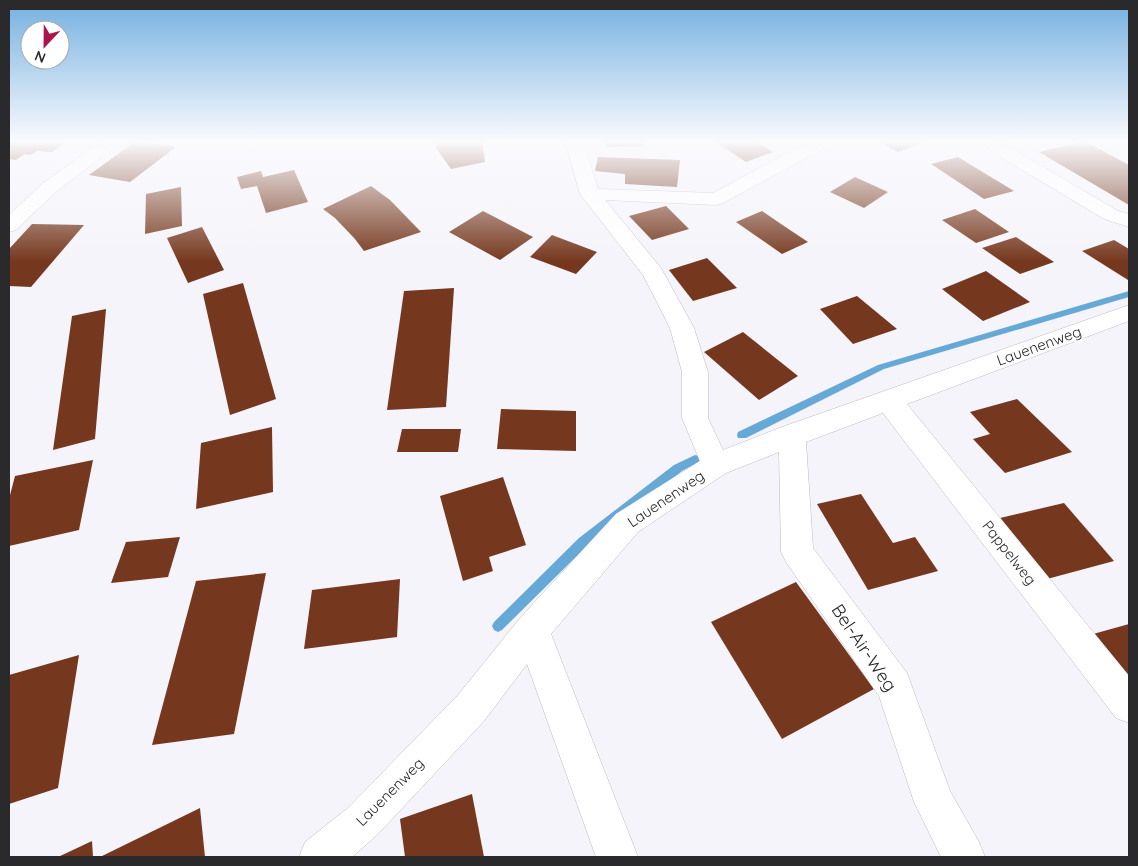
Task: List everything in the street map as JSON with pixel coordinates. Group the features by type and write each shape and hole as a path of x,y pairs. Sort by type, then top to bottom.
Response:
{"street":[{"path":"9,226 58,181"},
{"path":"586,181 590,194 653,273 682,328 695,372 695,418 716,465"},
{"path":"590,194 716,199 749,181"},
{"path":"1054,181 1111,215 1129,221"},
{"name":"Lauenenweg","path":"320,857 362,821 471,708 532,630 627,522 716,465 1129,313"},
{"name":"Pappelweg","path":"889,401 1129,705"},
{"name":"Bel-Air-Weg","path":"792,436 797,552 894,686 934,802 964,857"},
{"path":"532,630 617,857"}],"building":[{"path":"238,181 299,181 308,202 266,213 257,186 241,189"},
{"path":"625,181 678,181 677,187 625,184"},
{"path":"848,181 865,181 888,192 864,208 830,192"},
{"path":"957,181 998,181 1014,191 984,199"},
{"path":"1089,181 1129,181 1129,205"},
{"path":"371,186 390,200 421,232 364,251 335,218 323,209"},
{"path":"181,187 182,226 145,234 146,194"},
{"path":"666,206 689,229 652,240 629,216"},
{"path":"975,209 1009,232 976,243 942,220"},
{"path":"483,211 533,237 500,260 449,232"},
{"path":"762,211 808,242 782,254 736,222"},
{"path":"32,224 84,225 31,287 9,286 9,249"},
{"path":"202,227 224,270 188,283 167,238"},
{"path":"552,235 597,252 576,274 530,257"},
{"path":"1016,237 1054,262 1020,274 982,248"},
{"path":"1114,240 1129,249 1128,280 1082,251"},
{"path":"707,258 737,288 693,301 669,270"},
{"path":"986,271 1030,302 983,321 942,289"},
{"path":"243,283 276,399 230,415 203,294"},
{"path":"454,288 446,407 387,410 404,291"},
{"path":"857,296 897,329 853,344 820,309"},
{"path":"106,309 95,439 53,450 72,316"},
{"path":"743,332 798,376 759,400 704,352"},
{"path":"1017,399 1072,452 1005,473 973,439 990,434 970,412"},
{"path":"501,409 576,411 576,451 497,449"},
{"path":"272,427 273,492 196,509 201,443"},
{"path":"402,429 461,429 458,452 397,452"},
{"path":"93,460 79,530 9,546 9,499 15,476"},
{"path":"503,477 526,545 489,557 493,571 463,581 440,496"},
{"path":"861,494 893,543 915,537 938,571 868,590 817,504"},
{"path":"1064,503 1114,561 1047,579 1000,518"},
{"path":"180,537 168,577 111,583 126,542"},
{"path":"266,573 234,734 152,745 196,581"},
{"path":"400,579 397,637 304,649 312,590"},
{"path":"796,582 874,689 782,739 711,622"},
{"path":"1129,624 1129,688 1086,636"},
{"path":"79,655 58,788 9,804 9,675"},
{"path":"472,794 484,857 405,857 400,819"},
{"path":"200,808 205,857 100,857"},
{"path":"92,841 93,857 58,857"}],"waterway":[{"path":"742,435 881,367 1129,294"},
{"path":"498,626 583,542 678,468 695,459"}]}
